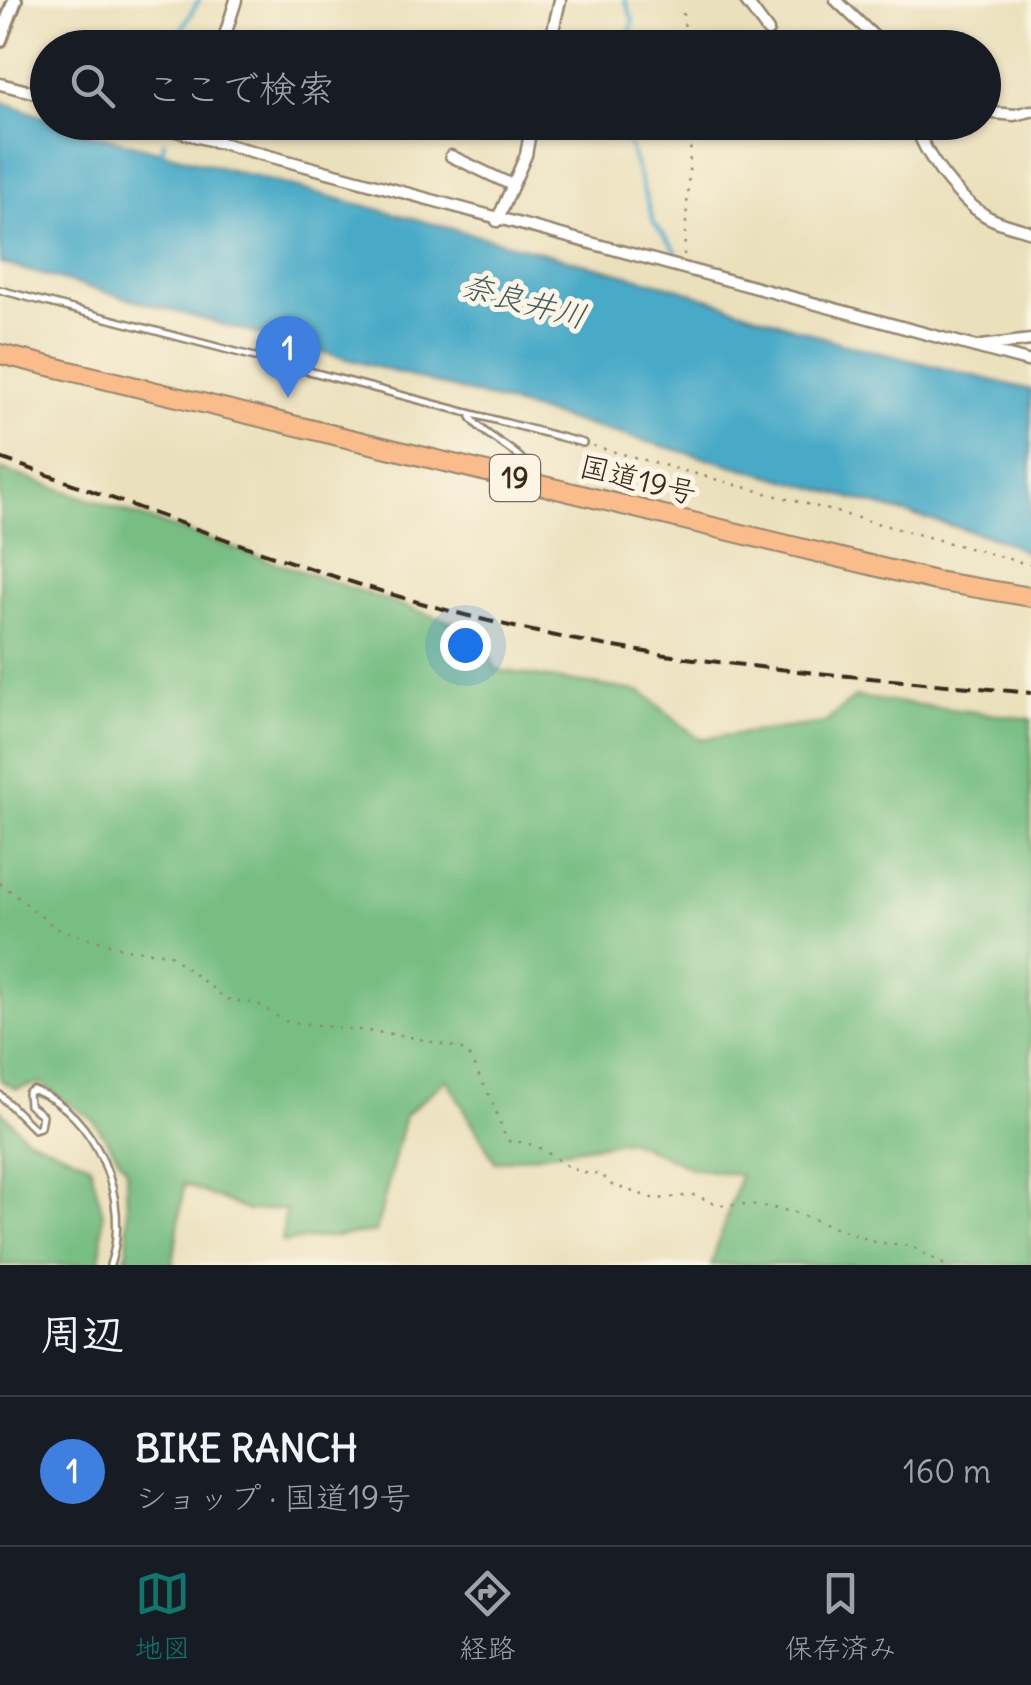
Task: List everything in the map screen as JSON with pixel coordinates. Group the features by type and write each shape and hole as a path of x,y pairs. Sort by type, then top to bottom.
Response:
{"highway":[{"name":"国道19号","path":"0,354 936,581 1031,596"}],"street":[{"path":"1,35 15,0"},
{"path":"227,30 236,0"},
{"path":"553,30 560,0"},
{"path":"744,0 767,30"},
{"path":"836,0 867,30"},
{"path":"0,84 30,92"},
{"path":"1001,114 1031,111"},
{"path":"210,140 496,221 681,266 1031,362"},
{"path":"496,221 526,155 529,140"},
{"path":"921,140 970,204 989,218 1031,232"},
{"path":"451,156 512,184"},
{"path":"976,346 1031,340"}],"lane":[{"path":"0,290 583,443"},
{"path":"470,414 478,428 518,454 534,482"},
{"path":"0,1095 34,1129 40,1128 42,1115 26,1100 32,1090 45,1094 78,1122 102,1156 116,1210 110,1265"}],"path":[{"path":"684,13 685,30"},
{"path":"681,266 688,241 691,140"},
{"path":"583,443 1031,565"},
{"path":"0,884 29,902 57,929 126,949 169,954 226,998 258,1004 284,1021 402,1035 460,1048 468,1054 508,1141 544,1147 577,1174 602,1174 609,1184 655,1199 696,1194 717,1205 750,1204 794,1212 875,1242 911,1246 945,1265"}],"green space":[{"path":"0,469 480,632 496,670 642,692 699,739 825,723 855,697 1031,719 1031,1265 711,1265 740,1175 692,1168 629,1140 495,1162 447,1079 405,1115 376,1232 282,1242 285,1209 248,1211 184,1184 173,1265 123,1265 128,1250 126,1168 94,1121 40,1083 16,1089 0,1080"},
{"path":"0,1109 24,1136 90,1164 103,1214 100,1265 0,1265"}],"water":[{"name":"奈良井川","path":"0,101 30,112 30,140 116,140 680,289 837,342 1031,390 1031,555 999,539 0,263"}],"waterway":[{"path":"181,30 199,0"},
{"path":"625,0 633,21 631,30"},
{"path":"628,140 654,223 676,251"},
{"path":"161,157 164,142"}],"railway":[{"path":"0,458 275,557 485,620 674,656 1031,693"}],"place":[{"name":"BIKE RANCH","path":"288,398"}]}
